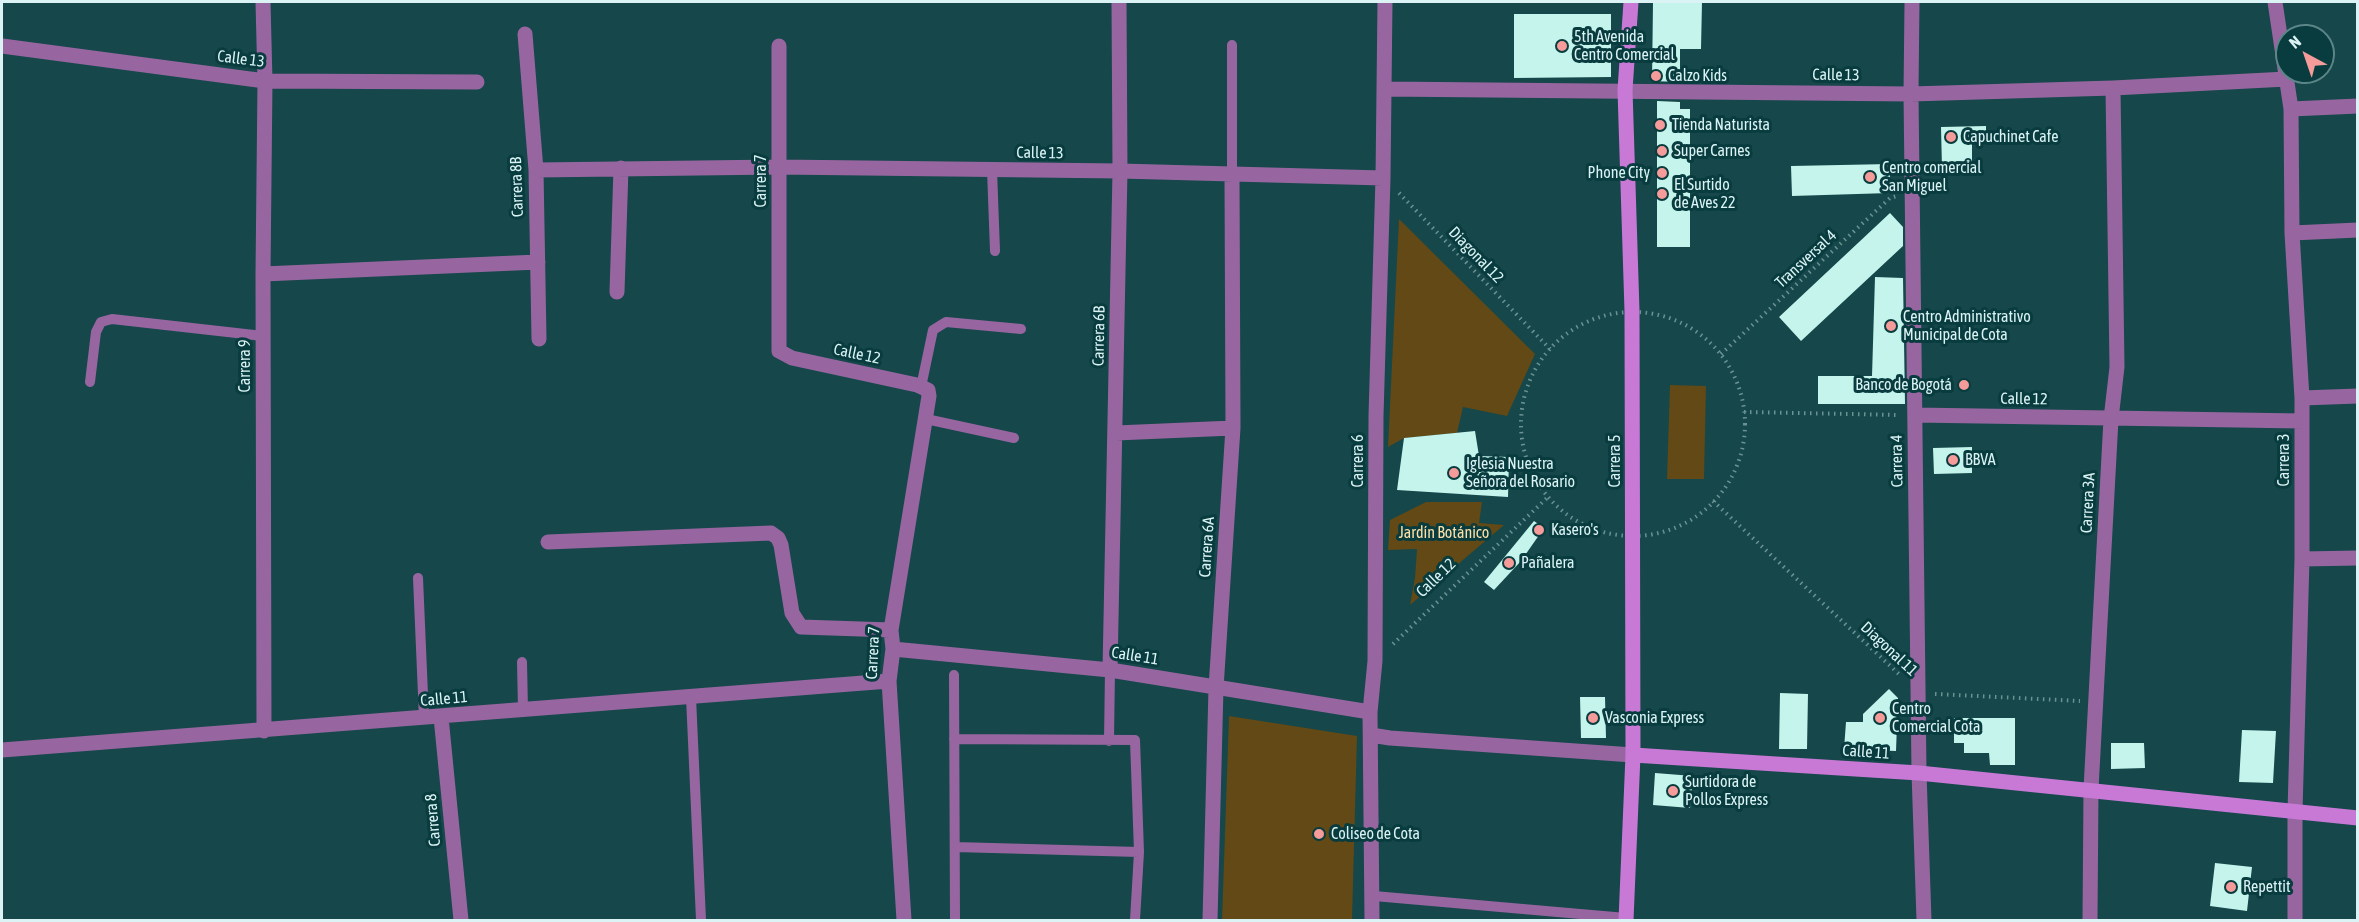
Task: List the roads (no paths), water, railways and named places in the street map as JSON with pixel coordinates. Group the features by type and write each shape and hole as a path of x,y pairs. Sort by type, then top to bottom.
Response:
{"main road":[{"name":"Carrera 5","path":"1626,920 1633,756 1632,323 1625,90 1631,2"},
{"name":"Calle 11","path":"1633,756 1919,773 2358,818"}],"street":[{"name":"Carrera 9","path":"263,2 265,81 264,731"},
{"name":"Carrera 6B","path":"1110,670 1120,171 1119,2"},
{"name":"Carrera 6","path":"1372,921 1374,896 1370,712 1375,661 1376,416 1385,89 1384,2"},
{"name":"Carrera 4","path":"1912,2 1911,94 1919,773 1924,921"},
{"name":"Carrera 3","path":"2275,2 2278,24"},
{"name":"Carrera 8B","path":"525,34 536,170 539,339"},
{"name":"Calle 13","path":"2,46 265,81 477,82"},
{"name":"Carrera 7","path":"779,46 779,351"},
{"name":"Calle 13","path":"1385,89 1911,94 2113,88 2275,80"},
{"name":"Carrera 3","path":"2288,84 2291,109 2292,233 2302,398 2302,559 2295,811 2295,921"},
{"name":"Carrera 3A","path":"2090,921 2091,789 2111,419 2117,368 2113,88"},
{"path":"2291,109 2358,106"},
{"name":"Calle 13","path":"536,170 778,167 1120,171 1232,176 1383,178"},
{"path":"617,292 621,168"},
{"name":"Carrera 6A","path":"1210,921 1216,688 1233,428 1232,176"},
{"path":"2292,233 2358,230"},
{"path":"263,274 538,262"},
{"name":"Calle 12","path":"779,351 792,358 924,389"},
{"name":"Carrera 7","path":"904,921 889,681 891,630 929,396 924,389"},
{"path":"2302,398 2358,396"},
{"name":"Calle 12","path":"1915,415 2302,421"},
{"path":"1116,433 1233,428"},
{"path":"548,543 771,533 778,538 781,545 792,613 801,627 891,630"},
{"path":"2302,559 2358,558"},
{"name":"Calle 11","path":"892,649 1110,670 1370,712"},
{"name":"Calle 11","path":"2,750 889,681"},
{"name":"Carrera 8","path":"441,717 461,921"},
{"name":"Calle 11","path":"1371,735 1633,756"}],"lane":[{"path":"1232,45 1232,176"},
{"path":"992,170 995,251"},
{"path":"90,382 96,332 100,322 112,319 263,336"},
{"path":"924,389 933,330 946,322 1021,329"},
{"path":"926,419 1014,438"},
{"path":"417,578 424,718"},
{"path":"522,662 523,710"},
{"path":"1109,741 1110,670"},
{"path":"954,675 955,921"},
{"path":"691,697 701,921"},
{"path":"954,739 1135,740 1139,852 1135,921"},
{"path":"955,847 1139,852"},
{"path":"1374,896 1626,920"}],"place":[{"name":"5th Avenida Centro Comercial","path":"1562,46"},
{"name":"Calzo Kids","path":"1656,76"},
{"name":"Tienda Naturista","path":"1660,125"},
{"name":"Capuchinet Cafe","path":"1951,137"},
{"name":"Super Carnes","path":"1662,151"},
{"name":"Phone City","path":"1662,173"},
{"name":"Centro comercial San Miguel","path":"1870,177"},
{"name":"El Surtido de Aves 22","path":"1662,194"},
{"name":"Centro Administrativo Municipal de Cota","path":"1891,326"},
{"name":"Banco de Bogotá","path":"1964,385"},
{"name":"BBVA","path":"1953,460"},
{"name":"Iglesia Nuestra Señora del Rosario","path":"1454,473"},
{"name":"Kasero's","path":"1539,530"},
{"name":"Pañalera","path":"1509,563"},
{"name":"Vasconia Express","path":"1593,718"},
{"name":"Centro Comercial Cota","path":"1880,718"},
{"name":"Surtidora de Pollos Express","path":"1673,791"},
{"name":"Coliseo de Cota","path":"1319,834"},
{"name":"Repettit","path":"2231,887"}],"park label":[{"name":"Jardín Botánico","path":"1444,533"}]}
